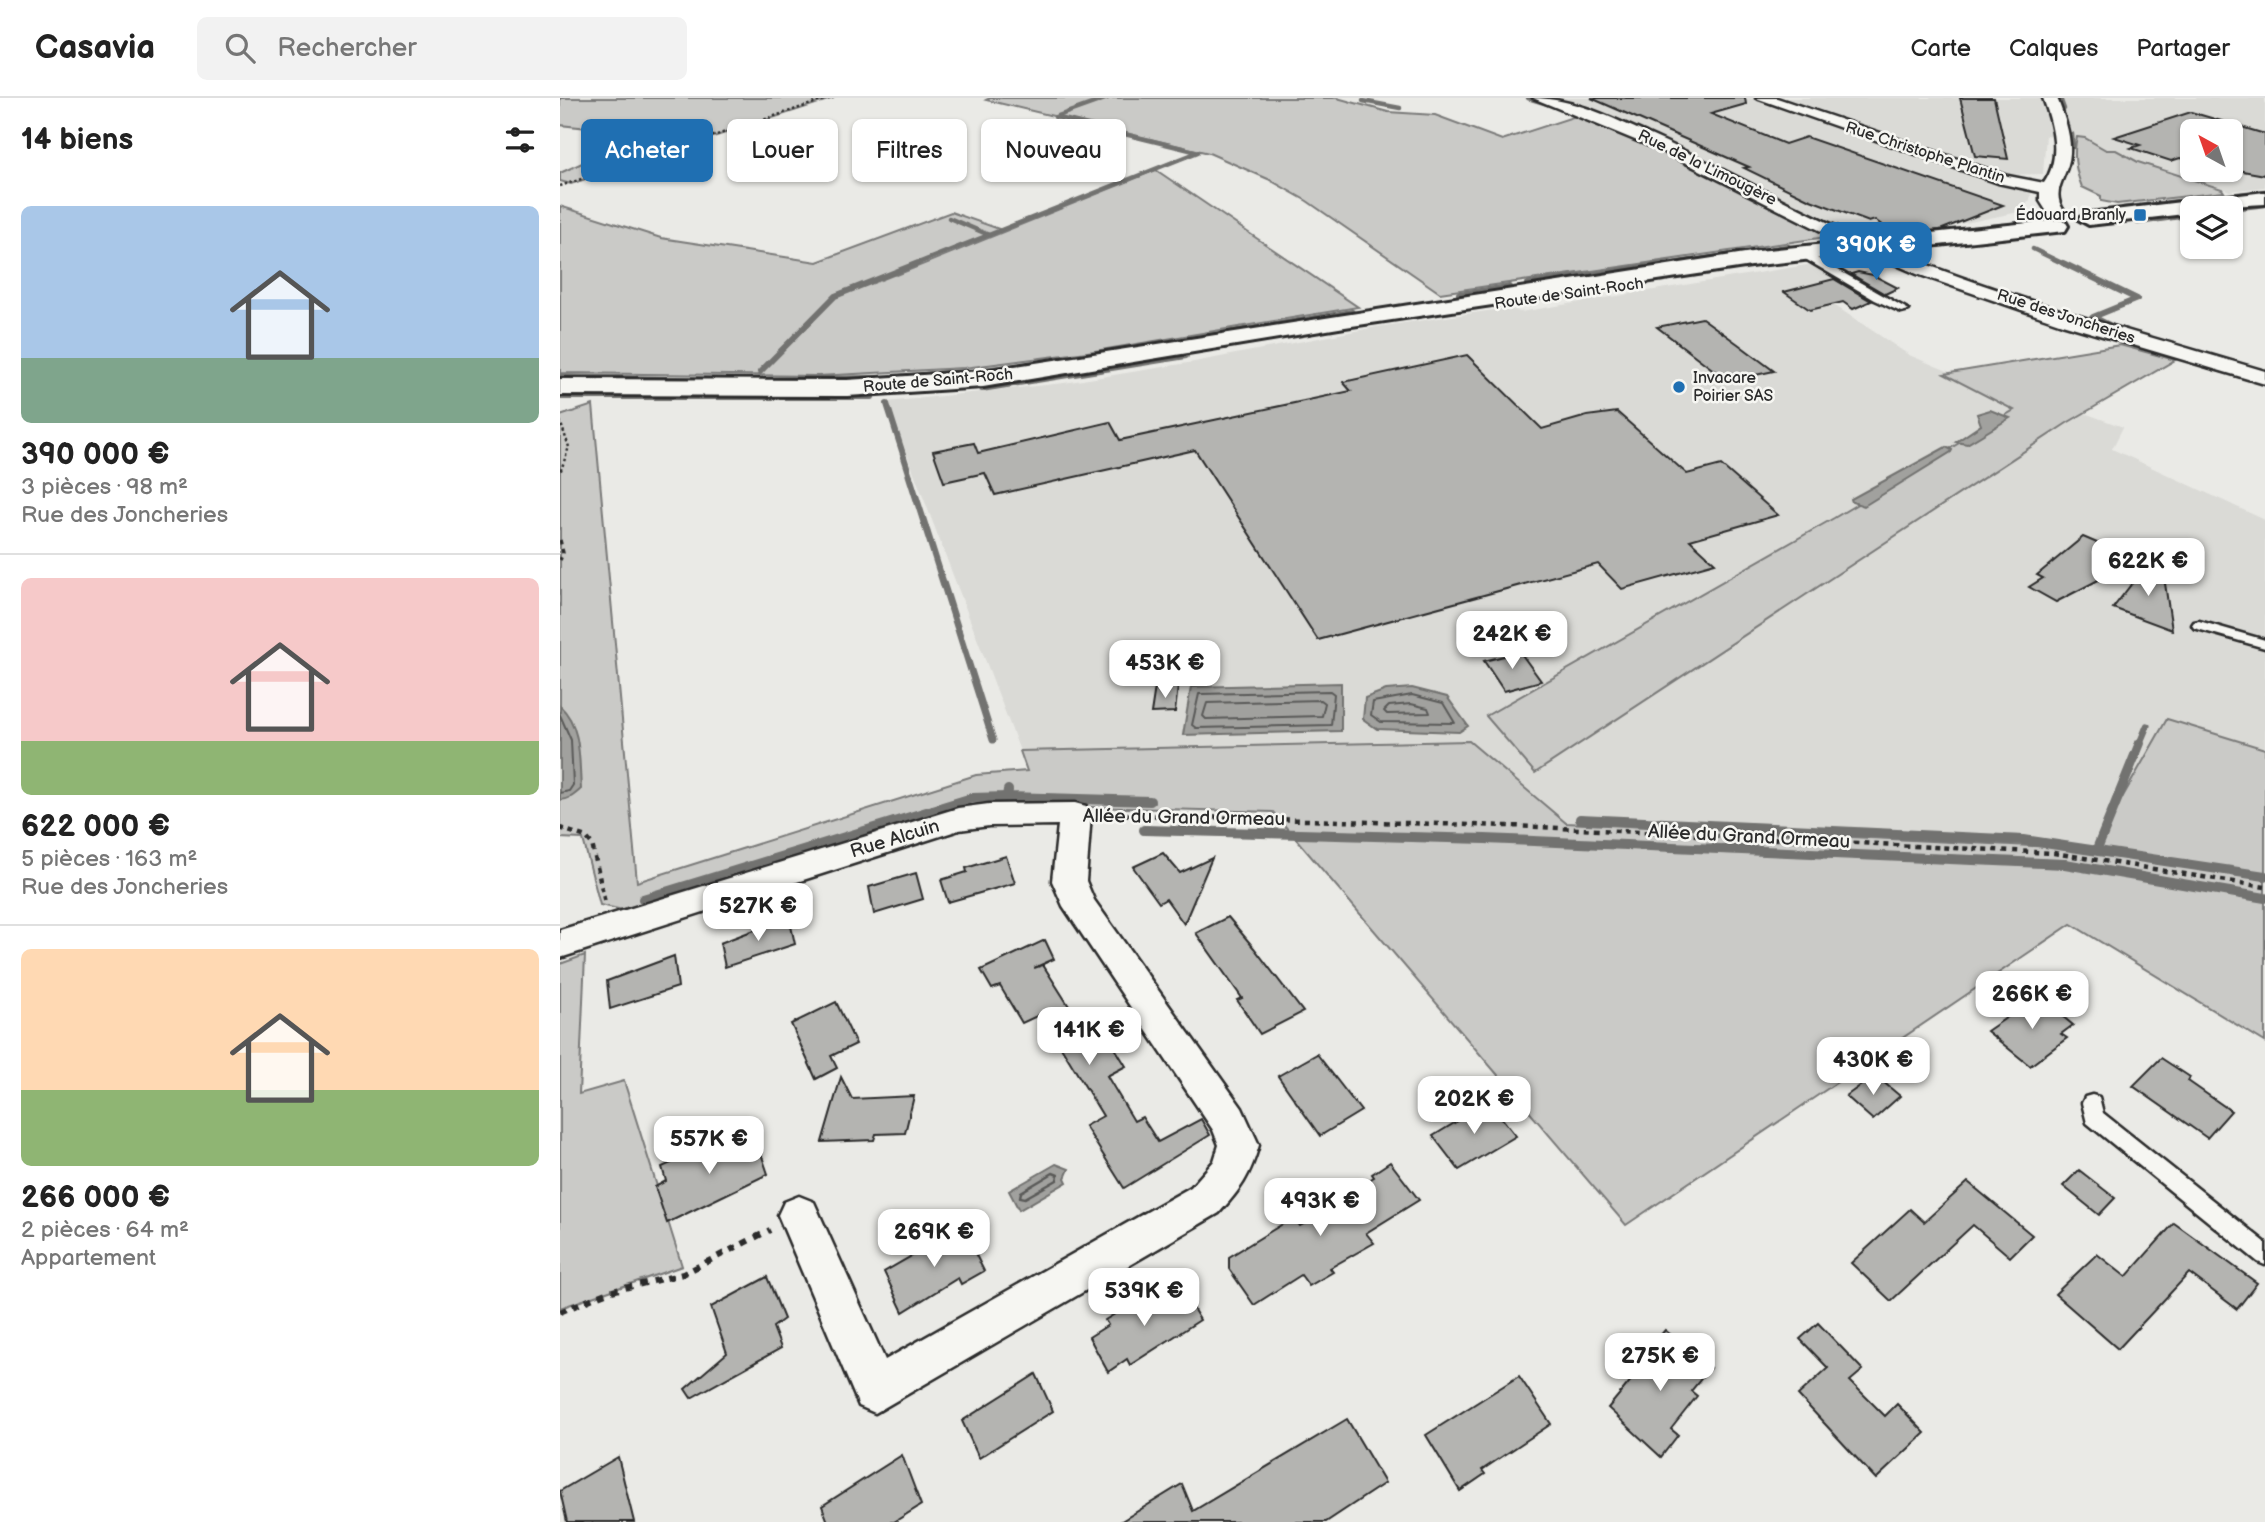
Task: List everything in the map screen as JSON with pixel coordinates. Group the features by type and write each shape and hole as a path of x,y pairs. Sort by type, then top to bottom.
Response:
{"street":[{"name":"Rue de la Limougère","path":"1540,98 1615,124 1685,155 1868,246"},
{"name":"Rue Christophe Plantin","path":"1763,98 2004,180 2048,189"},
{"path":"2050,98 2063,135 2056,180 2048,189 2052,218"},
{"name":"Route de Saint-Roch","path":"560,387 847,388 917,385 1038,372 1312,327 1425,315 1705,275 1814,253 1985,231 2052,218 2081,228 2090,225 2089,219 2265,198"},
{"name":"Rue des Joncheries","path":"1868,246 1985,291 2265,378"},
{"name":"Rue Alcuin","path":"560,944 958,819 989,815 1075,814"},
{"name":"Allée du Grand Ormeau","path":"799,1215 875,1390 1205,1200 1231,1171 1239,1145 1228,1120 1080,906 1069,881 1075,814"}],"lane":[{"path":"1814,253 1878,299 1904,310"},
{"path":"2199,625 2265,645"},
{"path":"2092,1103 2094,1116 2265,1255"}],"path":[{"path":"560,186 830,98"},
{"path":"560,421 570,438 565,465 560,473"},
{"path":"560,540 564,553 560,560"},
{"name":"Allée du Grand Ormeau","path":"1075,814 1540,827 2040,852 2265,887"},
{"path":"560,828 586,837 592,844 597,857 609,928"},
{"path":"560,1312 608,1292 683,1274 799,1215"}],"shaded area":[{"path":"560,98 834,98 769,119 727,119 727,133 713,137 713,119 581,119 581,127 560,125"},
{"path":"1337,98 1388,112 1435,115 1502,140 1582,114 1651,144 1833,236 1440,293 1307,201 1268,179 1209,153 1126,133 1126,119 1066,119 986,100"},
{"path":"1531,98 2265,98 2265,187 2230,191 2203,182 2244,182 2244,119 2180,119 2180,174 2073,139 2046,135 2043,174 2005,175 1994,180 2031,194 2030,200 2019,212 1921,232 1863,237 1851,234 1733,173 1582,114"},
{"path":"2077,137 2085,138 2106,150 2116,150 2138,162 2180,176 2180,182 2200,182 2224,192 2117,204 2101,201 2101,196 2082,187 2075,162"},
{"path":"581,164 581,181 571,184 560,181 560,173"},
{"path":"1156,170 1358,307 1095,351 964,368 818,376 560,373 560,206 661,238 817,262 951,212 1002,230 893,274 897,275"},
{"path":"1813,264 1866,297 1834,305 1909,355 2044,411 2054,402 2123,427 2112,449 2265,520 2265,748 2167,719 2093,849 1566,823 1469,741 1020,751 887,402 1064,383 1194,362 1376,327 1508,308 1520,312"},
{"path":"2120,345 2175,360 2067,423 1535,773 1486,716 1834,518 2014,410 1944,374"},
{"path":"593,405 637,882 976,775 1027,771 1020,751 1469,741 1566,823 2093,849 2167,719 2265,749 2265,1042 2071,924 1626,1225 1273,812 984,804 935,816 632,912 600,905 583,839 560,838 560,416"},
{"path":"585,955 579,1094 624,1081 682,1266 560,1308 560,964"}],"water":[{"path":"1990,410 2010,418 1967,444 1956,442 1981,425 1977,414"},
{"path":"1946,447 1952,450 1951,452 1864,506 1852,502 1851,499"},
{"path":"1341,683 1341,731 1183,735 1191,687"},
{"path":"1412,688 1447,697 1468,726 1459,732 1377,729 1363,719 1365,698 1386,690"},
{"path":"560,706 567,714 576,734 581,789 569,798 560,800"},
{"path":"1056,1164 1069,1169 1065,1178 1067,1182 1019,1210 1009,1191"}],"building":[{"path":"1591,98 1745,98 1746,104 1711,114 1785,144 1806,137 2003,205 1940,230 1894,234 1875,220 1869,222 1808,199 1744,168 1749,167"},
{"path":"1960,98 1994,98 2008,159 1975,156"},
{"path":"2191,112 2215,119 2180,119 2180,158 2171,161 2131,148 2140,145 2114,137"},
{"path":"2244,128 2265,134 2265,175 2244,171"},
{"path":"1858,272 1873,275 1898,288 1885,294 1851,274"},
{"path":"1834,279 1871,301 1853,309 1843,302 1810,310 1784,292"},
{"path":"1702,318 1774,371 1728,381 1657,327"},
{"path":"1467,355 1542,429 1587,416 1617,412 1687,474 1721,465 1778,515 1690,540 1715,563 1622,589 1598,564 1318,640 1195,450 995,495 985,473 944,482 933,451 974,443 978,453 1110,422 1120,440 1351,391 1343,382"},
{"path":"2083,537 2137,560 2056,602 2029,587 2043,578 2037,575"},
{"path":"2147,564 2163,570 2172,630 2113,608"},
{"path":"1520,652 1541,681 1504,691 1484,661"},
{"path":"1178,686 1175,712 1151,713 1155,687"},
{"path":"1163,853 1180,873 1212,858 1184,924 1166,899 1159,903 1133,867"},
{"path":"1006,856 1015,883 948,902 941,880 967,872 966,868"},
{"path":"916,873 923,899 874,914 869,887"},
{"path":"789,917 795,944 725,967 720,943"},
{"path":"1228,917 1303,1012 1260,1034 1237,1000 1242,998 1196,933"},
{"path":"1045,940 1054,959 1034,968 1043,965 1084,1030 1099,1022 1126,1066 1107,1076 1134,1121 1142,1117 1158,1142 1201,1119 1210,1135 1124,1188 1085,1126 1103,1116 1041,1014 1022,1023 1000,986 992,989 981,970"},
{"path":"674,956 678,987 610,1009 607,981"},
{"path":"2038,996 2073,1025 2061,1034 2067,1038 2030,1066 1987,1031"},
{"path":"836,1002 856,1044 831,1056 837,1068 816,1079 791,1024"},
{"path":"1317,1054 1361,1111 1320,1136 1278,1076"},
{"path":"2161,1058 2190,1077 2188,1081 2231,1111 2207,1138 2133,1086"},
{"path":"1875,1075 1900,1096 1873,1120 1846,1096"},
{"path":"841,1077 852,1099 914,1096 905,1133 876,1134 874,1140 822,1142"},
{"path":"1489,1102 1516,1136 1459,1170 1433,1136"},
{"path":"754,1133 768,1174 667,1223 655,1187 666,1181 662,1167 697,1151 698,1154 732,1137 734,1142"},
{"path":"1390,1162 1419,1200 1366,1233 1374,1243 1330,1268 1333,1272 1309,1286 1301,1275 1254,1305 1229,1269 1229,1257 1294,1217 1300,1226 1345,1201 1342,1196 1374,1177 1372,1174"},
{"path":"2079,1170 2115,1198 2099,1215 2063,1186"},
{"path":"1968,1182 2032,1235 2010,1257 1973,1225 1891,1301 1851,1263 1910,1209 1924,1222"},
{"path":"2174,1223 2257,1283 2237,1309 2189,1273 2118,1349 2055,1294 2097,1254 2126,1277"},
{"path":"962,1227 984,1271 961,1284 958,1278 903,1312 884,1272"},
{"path":"767,1277 784,1319 773,1327 781,1348 691,1398 685,1389 727,1353 711,1307"},
{"path":"1179,1285 1200,1320 1130,1365 1127,1359 1108,1372 1089,1337 1108,1325 1105,1320 1128,1306 1130,1310 1158,1292 1161,1297"},
{"path":"1818,1323 1863,1370 1850,1381 1885,1416 1897,1404 1925,1433 1876,1479 1798,1395 1828,1368 1800,1339"},
{"path":"1665,1330 1710,1368 1691,1391 1697,1396 1671,1429 1678,1435 1661,1457 1608,1408 1652,1355 1647,1351"},
{"path":"1036,1374 1053,1411 979,1458 962,1421"},
{"path":"1519,1376 1551,1424 1482,1470 1485,1474 1460,1491 1426,1435"},
{"path":"1347,1419 1385,1483 1326,1522 1120,1522 1182,1484 1193,1511"},
{"path":"902,1455 921,1505 894,1522 828,1522 822,1506"},
{"path":"618,1457 634,1522 567,1522 560,1491"}],"waterway":[{"path":"989,235 1198,152 1055,117 1108,98"},
{"path":"1528,98 1551,105"},
{"path":"2060,98 2064,109"},
{"path":"1363,101 1400,108"},
{"path":"2072,134 2073,147"},
{"path":"2221,196 2265,191"},
{"path":"2123,208 2180,201"},
{"path":"2243,208 2265,205"},
{"path":"2138,223 2180,217"},
{"path":"949,218 989,235"},
{"path":"913,265 989,235"},
{"path":"1755,251 1788,246"},
{"path":"2033,249 2066,265"},
{"path":"1658,265 1740,253"},
{"path":"760,372 835,296 918,263"},
{"path":"1528,284 1670,263"},
{"path":"2063,263 2137,299 2093,317 2113,327"},
{"path":"1459,294 1509,287"},
{"path":"1160,344 1352,312"},
{"path":"982,389 1186,356"},
{"path":"981,370 1019,366"},
{"path":"901,377 948,373"},
{"path":"560,377 731,380"},
{"path":"746,380 876,378"},
{"path":"560,397 872,397"},
{"path":"887,404 910,476"},
{"path":"909,475 993,740"},
{"path":"2139,745 2147,726"},
{"path":"2097,849 2140,743"},
{"path":"1007,797 1008,790"},
{"path":"643,899 972,798 1007,797"},
{"path":"1007,797 1150,801"},
{"path":"1580,819 2024,840 2265,876"},
{"path":"1144,830 1485,839 2065,864 2265,898"}],"place":[{"name":"Édouard Branly","path":"2140,215"},
{"name":"Invacare Poirier SAS","path":"1679,387"}]}
